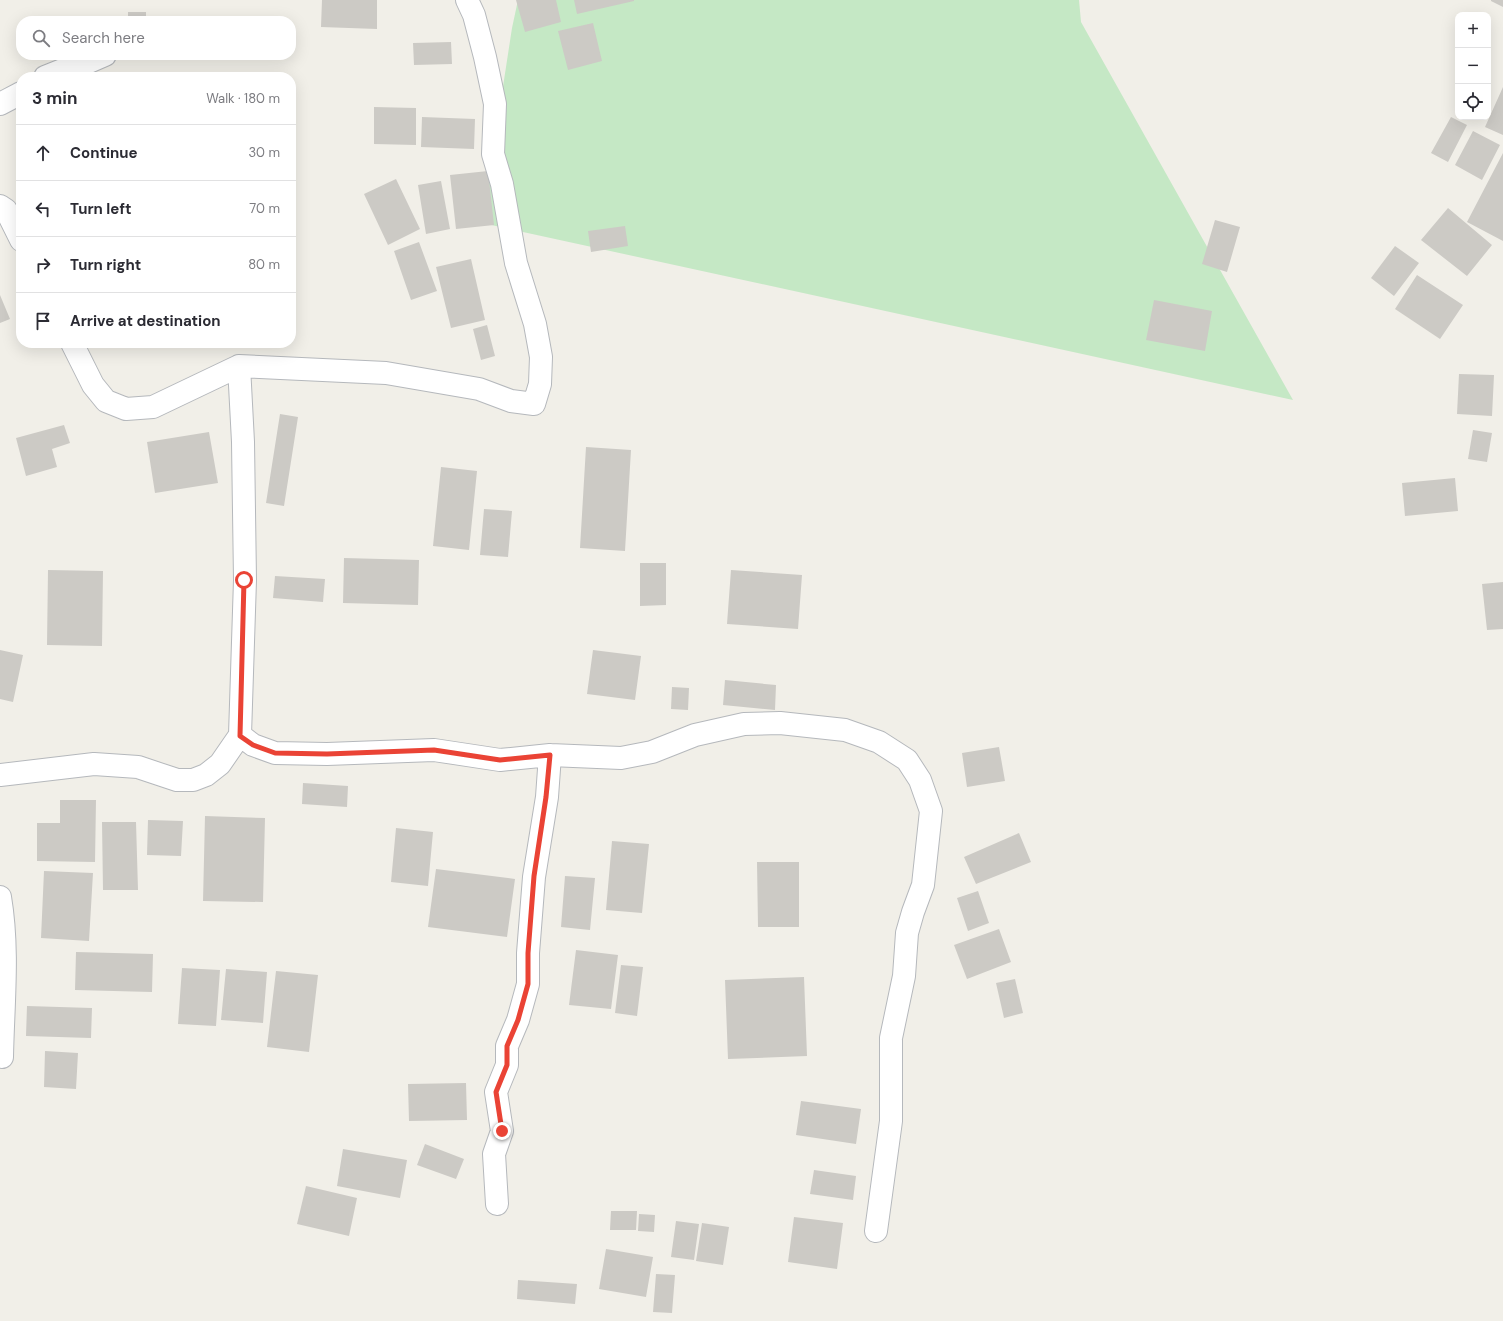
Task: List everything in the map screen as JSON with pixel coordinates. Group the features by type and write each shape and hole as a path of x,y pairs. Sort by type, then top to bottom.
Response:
{"street":[{"path":"74,348 93,385 106,401 126,409 153,407 239,366 386,373 479,389 511,401 534,404 540,384 541,357 535,324 516,262 502,184 493,154 494,98 474,15 467,0"},
{"path":"58,72 94,60"},
{"path":"0,104 16,96"},
{"path":"0,206 6,210 16,230"},
{"path":"0,775 94,764 138,766 177,780 192,780 206,775 220,764 240,736 244,580 243,442 239,366"},
{"path":"240,736 253,745 275,753 327,754 434,750 500,760 550,755 621,758 652,752 695,735 744,724 780,723 845,730 879,742 907,760 920,780 931,811 923,885 907,933 904,976 891,1038 891,1121 876,1231"},
{"path":"498,1204 494,1154 502,1131 496,1092 507,1065 507,1046 518,1020 528,984 528,953 534,876 546,797 550,755"},
{"path":"0,897 4,934 5,984 2,1057"}],"green space":[{"path":"518,0 1079,0 1081,22 1293,400 482,223 512,28"}],"building":[{"path":"322,0 377,0 377,29 321,27"},
{"path":"516,0 556,0 561,22 525,32"},
{"path":"574,0 634,0 634,1 577,14"},
{"path":"1503,0 1503,7 1491,1"},
{"path":"128,12 146,12 146,16 128,16"},
{"path":"593,23 602,61 568,70 558,31"},
{"path":"451,42 452,64 414,65 413,43"},
{"path":"1503,87 1503,135 1485,127 1488,120 1491,120 1491,114"},
{"path":"374,107 416,108 416,145 374,144"},
{"path":"422,117 475,119 474,149 421,147"},
{"path":"1451,117 1467,125 1448,162 1431,153"},
{"path":"1473,131 1500,145 1482,180 1455,165"},
{"path":"1503,153 1503,241 1467,222"},
{"path":"488,171 494,225 456,229 450,175"},
{"path":"396,179 420,229 388,245 364,194"},
{"path":"441,181 450,229 426,234 418,185"},
{"path":"1448,208 1492,245 1467,276 1421,240"},
{"path":"1215,220 1240,227 1227,272 1202,264"},
{"path":"625,226 628,246 591,252 588,231"},
{"path":"419,242 437,291 411,300 394,251"},
{"path":"1395,246 1419,263 1394,296 1371,278"},
{"path":"471,259 485,320 451,328 436,267"},
{"path":"1417,275 1463,305 1440,339 1395,309"},
{"path":"0,295 10,319 0,323"},
{"path":"1154,300 1212,311 1205,351 1146,340"},
{"path":"487,325 495,356 481,360 473,329"},
{"path":"1459,374 1494,375 1492,416 1457,414"},
{"path":"280,414 298,417 284,506 266,503"},
{"path":"64,425 70,443 52,449 57,467 26,476 16,438"},
{"path":"1473,430 1492,433 1487,462 1468,459"},
{"path":"209,432 218,483 155,493 147,442"},
{"path":"586,447 631,450 625,551 580,548"},
{"path":"441,467 477,471 469,550 433,546"},
{"path":"1455,478 1458,511 1405,516 1402,483"},
{"path":"484,509 512,511 508,557 480,555"},
{"path":"344,558 419,560 418,605 343,603"},
{"path":"640,563 666,563 666,605 640,606"},
{"path":"48,570 103,571 102,646 47,645"},
{"path":"731,570 802,575 798,629 727,624"},
{"path":"275,576 325,579 323,602 273,598"},
{"path":"1503,582 1503,629 1487,630 1482,584"},
{"path":"0,650 23,655 13,702 0,699"},
{"path":"593,650 641,656 635,700 587,694"},
{"path":"725,680 776,685 775,710 723,705"},
{"path":"672,687 689,688 688,710 671,709"},
{"path":"999,747 1005,781 967,787 962,753"},
{"path":"303,783 348,786 347,807 302,804"},
{"path":"60,800 96,800 95,862 37,861 37,823 60,823"},
{"path":"205,816 265,818 263,902 203,901"},
{"path":"148,820 183,821 181,856 147,855"},
{"path":"102,822 136,822 138,890 103,890"},
{"path":"396,828 433,832 428,886 391,882"},
{"path":"1019,833 1031,862 976,884 964,857"},
{"path":"612,841 649,844 642,913 606,910"},
{"path":"757,862 799,862 799,927 758,927"},
{"path":"436,869 515,879 507,937 428,927"},
{"path":"44,871 93,873 89,941 41,938"},
{"path":"565,876 595,878 590,930 561,927"},
{"path":"978,891 989,923 968,931 957,898"},
{"path":"999,929 1011,962 967,979 954,945"},
{"path":"576,950 618,955 611,1009 569,1005"},
{"path":"76,952 153,954 152,992 75,990"},
{"path":"621,965 643,967 637,1016 615,1013"},
{"path":"182,968 220,970 216,1026 178,1024"},
{"path":"226,969 267,972 263,1023 221,1020"},
{"path":"276,971 318,975 309,1052 267,1047"},
{"path":"804,977 807,1056 728,1059 725,980"},
{"path":"1015,979 1023,1013 1004,1018 996,983"},
{"path":"27,1006 92,1008 91,1038 26,1036"},
{"path":"45,1051 78,1053 76,1089 44,1087"},
{"path":"466,1083 467,1120 409,1121 408,1084"},
{"path":"801,1101 861,1109 856,1144 796,1135"},
{"path":"425,1144 464,1159 456,1179 417,1165"},
{"path":"343,1149 407,1160 400,1198 337,1186"},
{"path":"814,1170 856,1176 853,1200 810,1194"},
{"path":"306,1186 357,1198 349,1236 297,1224"},
{"path":"611,1211 637,1211 636,1230 610,1230"},
{"path":"639,1214 655,1215 654,1232 638,1231"},
{"path":"794,1217 843,1223 837,1269 788,1262"},
{"path":"676,1221 699,1224 694,1260 671,1257"},
{"path":"702,1223 729,1227 723,1265 696,1261"},
{"path":"606,1249 653,1257 646,1297 599,1289"},
{"path":"656,1274 675,1275 672,1313 653,1312"},
{"path":"518,1280 577,1284 575,1304 517,1299"}],"route":[{"path":"244,580 240,736 253,745 275,753 327,754 434,750 500,760 550,755 546,797 534,876 528,953 528,984 518,1020 507,1046 507,1065 496,1092 502,1131"}]}
